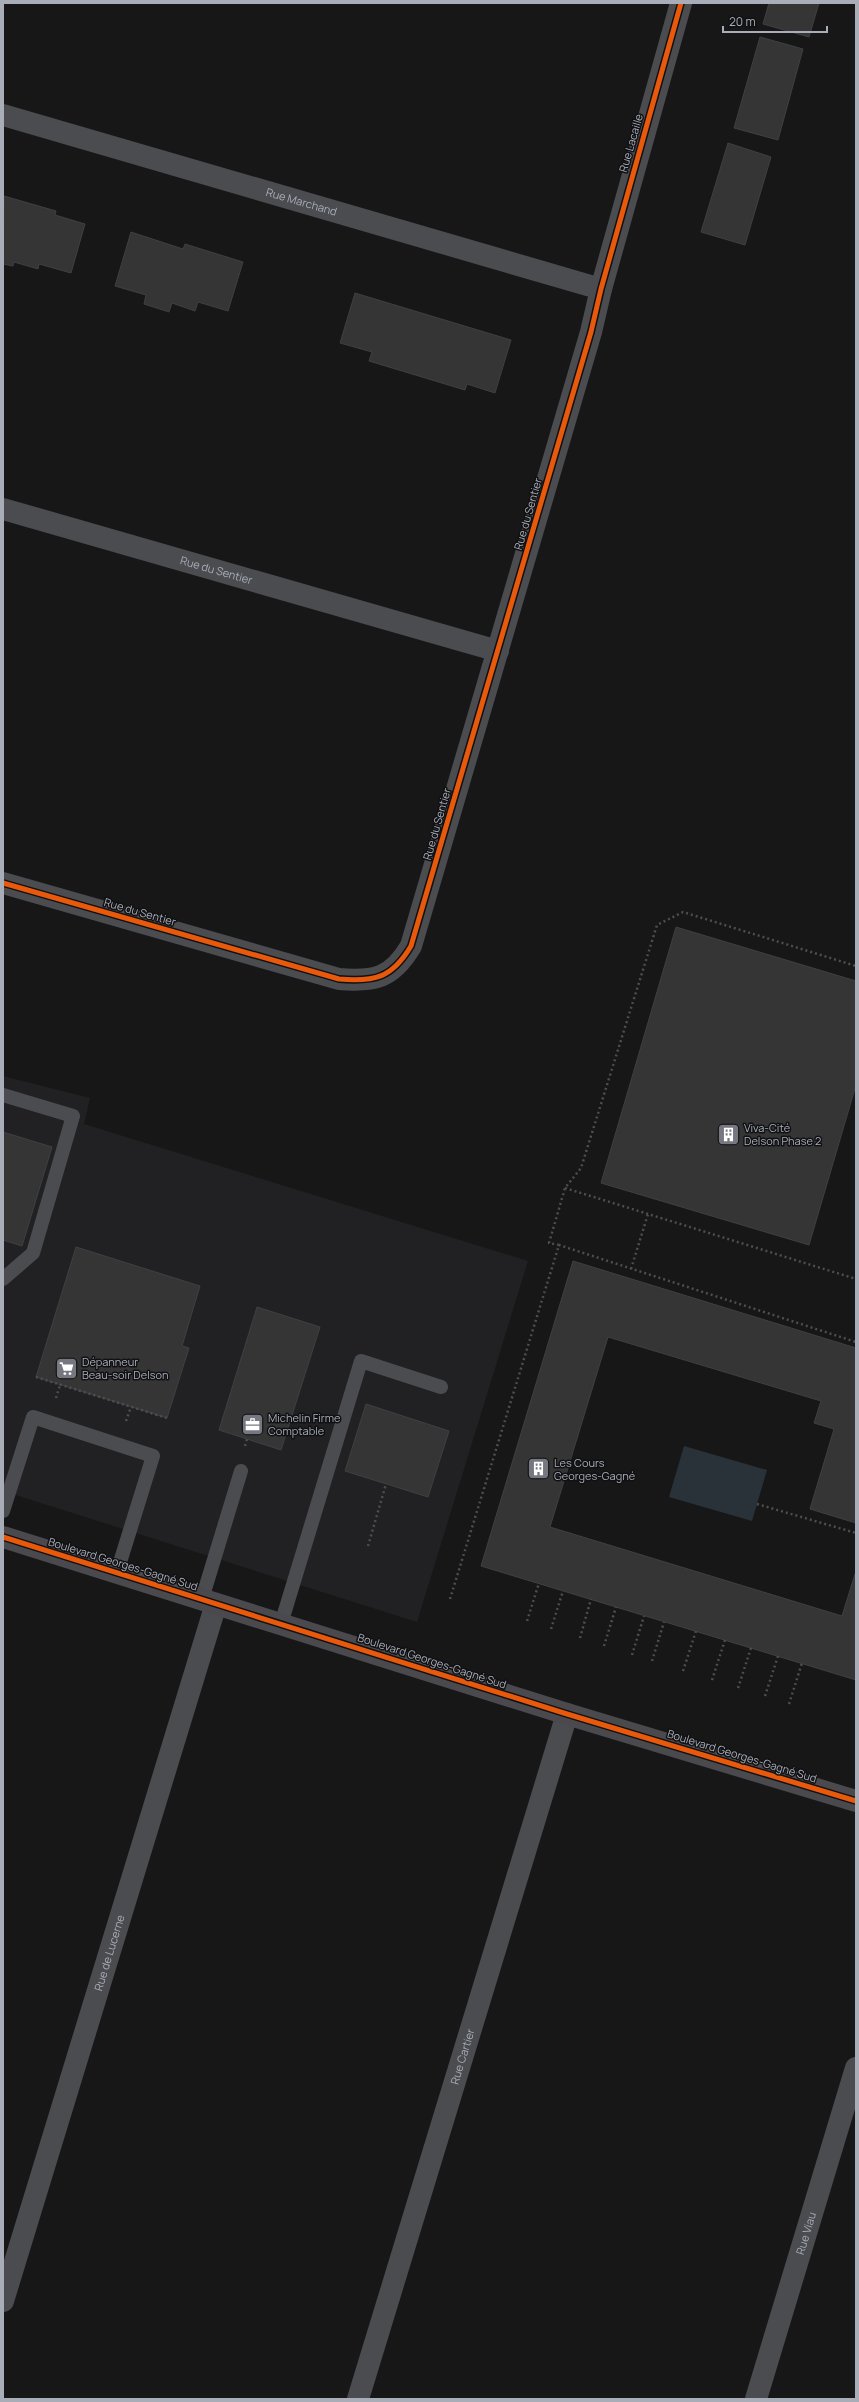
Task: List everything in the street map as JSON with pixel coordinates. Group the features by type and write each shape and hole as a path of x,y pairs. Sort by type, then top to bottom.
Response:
{"street":[{"name":"Rue Lacaille","path":"601,289 681,3"},
{"name":"Rue Marchand","path":"3,115 601,289"},
{"name":"Rue du Sentier","path":"3,883 339,979 363,981 385,976 400,964 412,946 591,332 601,289"},
{"name":"Rue du Sentier","path":"3,509 498,651"},
{"name":"Boulevard Georges-Gagné Sud","path":"3,1537 567,1714 856,1801"},
{"name":"Rue de Lucerne","path":"3,2302 209,1601"},
{"name":"Rue Cartier","path":"358,2399 567,1714"},
{"name":"Rue Viau","path":"756,2399 856,2068"}],"lane":[{"path":"3,1095 74,1116 33,1253 3,1279"},
{"path":"280,1624 360,1362 441,1387"},
{"path":"3,1511 33,1417 153,1456 117,1572"},
{"path":"209,1601 241,1471"}],"path":[{"path":"856,966 683,912 657,925 581,1168 565,1188 549,1243 856,1342"},
{"path":"565,1188 856,1279"},
{"path":"631,1269 648,1214"},
{"path":"450,1599 558,1245"},
{"path":"36,1377 167,1418"},
{"path":"368,1546 386,1484"},
{"path":"757,1504 856,1533"},
{"path":"526,1621 538,1583"},
{"path":"551,1629 563,1591"},
{"path":"580,1638 591,1599"},
{"path":"604,1646 616,1607"},
{"path":"632,1655 644,1616"},
{"path":"652,1661 664,1622"},
{"path":"683,1671 696,1631"},
{"path":"712,1680 725,1640"},
{"path":"738,1688 751,1648"},
{"path":"765,1696 778,1656"},
{"path":"789,1704 802,1664"}],"shaded area":[{"path":"3,1076 90,1098 84,1124 528,1261 417,1622 3,1491"},
{"path":"684,1446 767,1470 752,1521 669,1497"}],"building":[{"path":"769,3 819,3 809,37 763,24"},
{"path":"760,37 803,49 778,140 734,128"},
{"path":"728,143 771,157 745,245 701,232"},
{"path":"4,196 56,211 55,215 85,224 71,273 39,264 38,269 14,262 13,266 3,264"},
{"path":"131,232 183,249 185,244 243,262 228,311 198,302 195,311 172,303 169,312 144,304 146,295 115,286"},
{"path":"355,293 511,340 495,393 467,384 465,390 369,361 372,352 340,343"},
{"name":"Viva-Cité Delson Phase 2","path":"676,927 856,981 856,1085 809,1245 601,1183"},
{"path":"3,1132 52,1147 22,1246 3,1240"},
{"path":"76,1247 200,1286 182,1346 189,1348 167,1418 36,1377"},
{"name":"Les Cours Georges-Gagné","path":"573,1261 856,1348 856,1523 810,1509 834,1429 814,1423 821,1401 608,1337 550,1527 842,1616 856,1571 856,1680 481,1566"},
{"path":"257,1307 320,1327 281,1450 219,1430"},
{"path":"366,1404 449,1431 428,1497 345,1471"}],"cycle path":[{"path":"3,883 339,979 363,980 381,976 397,965 404,957 411,946 591,332 601,289 681,3"},
{"path":"3,1537 567,1714 856,1801"}],"place":[{"name":"Viva-Cité Delson Phase 2","path":"728,1134"},
{"name":"Dépanneur Beau-soir Delson","path":"67,1368"},
{"name":"Michelin Firme Comptable","path":"253,1424"},
{"name":"Les Cours Georges-Gagné","path":"539,1469"}]}
